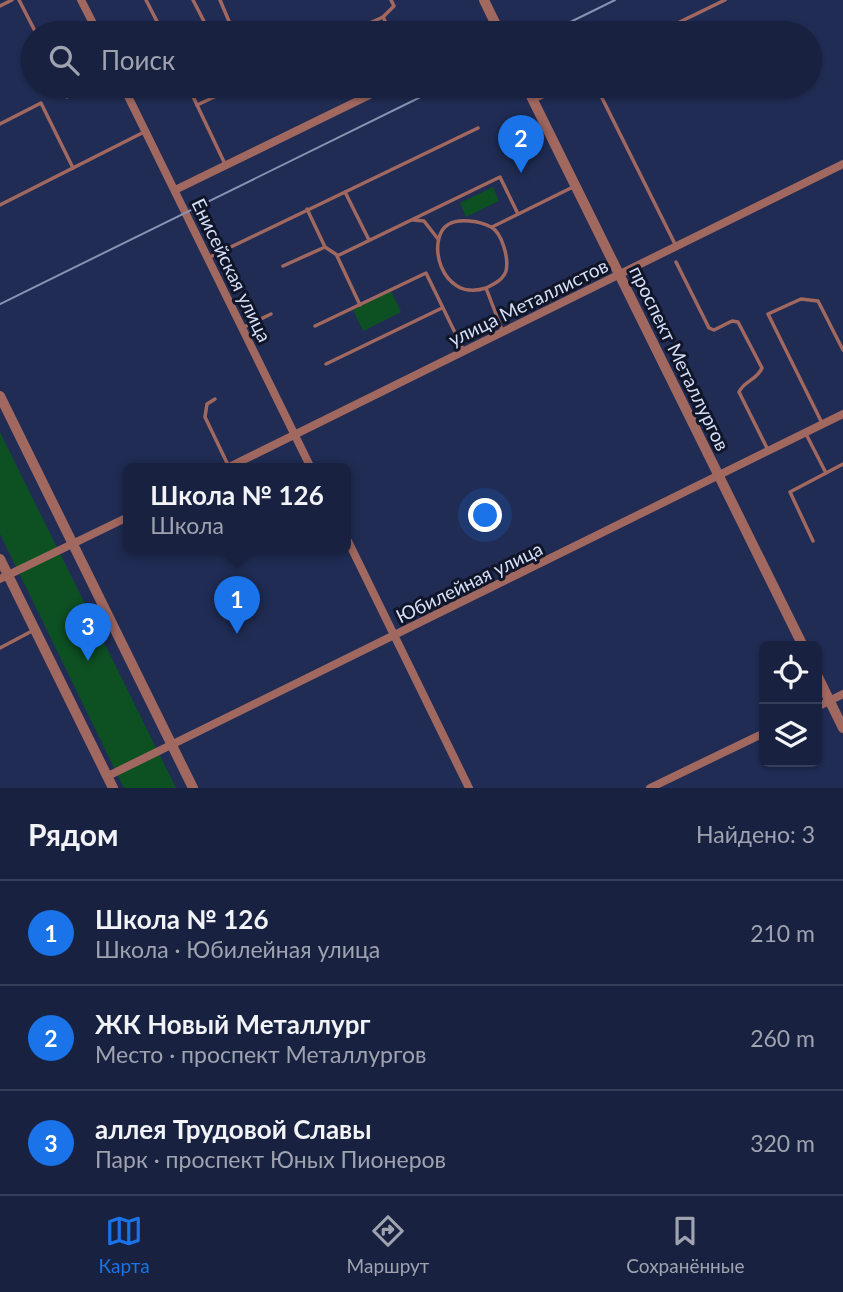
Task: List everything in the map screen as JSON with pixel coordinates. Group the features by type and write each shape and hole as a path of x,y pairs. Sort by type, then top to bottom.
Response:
{"street":[{"path":"81,0 91,21"},
{"path":"484,0 494,21"},
{"name":"Енисейская улица","path":"129,98 310,463"},
{"path":"174,190 363,98"},
{"name":"проспект Металлургов","path":"532,98 801,641"},
{"name":"улица Металлистов","path":"236,463 843,164"},
{"path":"0,396 193,788"},
{"name":"Юбилейная улица","path":"108,776 843,414"},
{"path":"4,578 123,519"},
{"path":"351,549 469,788"},
{"path":"0,559 4,578 35,630 113,788"},
{"path":"822,685 843,728"},
{"path":"822,705 843,694"},
{"path":"650,788 759,735"}],"lane":[{"path":"0,6 12,0"},
{"path":"19,0 30,21"},
{"path":"146,0 157,21"},
{"path":"193,0 204,21"},
{"path":"220,0 229,21"},
{"path":"374,21 383,17 394,6 391,0"},
{"path":"682,21 725,0"},
{"path":"383,17 385,21"},
{"path":"194,98 225,164"},
{"path":"197,105 211,98"},
{"path":"534,101 540,98"},
{"path":"602,98 676,246"},
{"path":"0,124 41,103 73,168"},
{"path":"208,258 478,128"},
{"path":"0,205 146,131"},
{"path":"337,256 500,177 518,214"},
{"path":"492,227 501,239 505,254 506,271 501,279 486,288 469,291 450,282 440,263 439,241 443,228 458,221 492,227 575,186"},
{"path":"345,191 369,240"},
{"path":"307,209 325,247 337,256 360,305"},
{"path":"411,220 424,221 439,241"},
{"path":"284,266 325,247"},
{"path":"676,262 709,328 714,330 732,321 738,322 762,368 759,375 742,386 739,392 769,452"},
{"path":"315,326 426,273 464,351"},
{"path":"486,288 503,332"},
{"path":"823,425 768,314 801,299 818,301 843,350"},
{"path":"326,364 442,308"},
{"path":"242,328 271,314"},
{"path":"215,399 207,404 205,417 226,463"},
{"path":"806,433 826,473"},
{"path":"813,541 790,492 843,464"},
{"path":"0,648 35,630"}],"green space":[{"path":"493,187 499,201 466,217 460,203"},
{"path":"391,291 401,312 363,331 353,310"},
{"path":"0,432 176,788 124,788 0,534"}],"tram line":[{"path":"572,21 615,0"},
{"path":"0,304 419,98"}],"place":[{"name":"ЖК Новый Металлург","path":"521,173"},
{"name":"Школа № 126","path":"237,634"},
{"name":"аллея Трудовой Славы","path":"88,661"}]}
